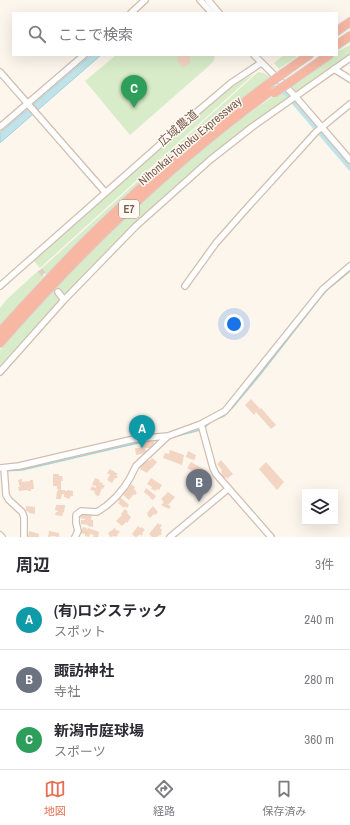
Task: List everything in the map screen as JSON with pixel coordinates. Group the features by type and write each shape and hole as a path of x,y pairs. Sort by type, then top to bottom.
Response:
{"highway":[{"path":"338,30 350,22"},
{"path":"338,35 350,27"},
{"path":"338,44 350,36"},
{"path":"338,49 350,42"},
{"name":"Nihonkai-Tohoku Expressway","path":"289,76 293,66 306,56"},
{"name":"Nihonkai-Tohoku Expressway","path":"0,332 54,272 121,206 184,150 217,123 320,56"},
{"path":"289,76 327,56"},
{"name":"Nihonkai-Tohoku Expressway","path":"0,343 60,277 113,224 216,133 265,96 271,89"}],"street":[{"path":"132,12 145,0"},
{"path":"200,0 211,12"},
{"path":"208,0 218,12"},
{"path":"0,128 83,56"},
{"path":"255,56 295,96 350,160"},
{"path":"0,372 64,300 136,226 210,160 252,127 350,58"},
{"name":"広域農道","path":"0,286 198,111 231,83 261,62"},
{"path":"334,69 350,80"},
{"path":"0,72 105,192"},
{"path":"185,286 216,243 321,127 350,104"},
{"path":"24,537 24,517 22,512 9,500 6,495 2,468 19,466 134,439 168,436 201,424 225,411 323,289 350,266"},
{"path":"58,292 64,300"},
{"path":"201,424 216,474 270,537"},
{"path":"75,537 78,531 76,515 81,511 97,512 106,506 125,486 136,466 168,436"},
{"path":"170,537 228,489"}],"green space":[{"path":"350,45 350,55 298,91 293,91 288,86 332,56 338,56 338,51"},
{"path":"115,56 215,56 210,65 130,135 85,81"},
{"path":"283,56 298,56 279,69 274,63"},
{"path":"258,72 264,73 270,77 209,125 129,192 46,275 41,269"},
{"path":"255,73 40,268 33,260 216,99"},
{"path":"284,89 290,96 289,98 244,129 151,207 66,294 63,294 56,287 129,213 208,144 232,125"},
{"path":"39,270 44,276 0,326 0,308 7,299"},
{"path":"55,288 60,295 59,302 0,366 0,350"}],"water":[{"path":"90,56 100,56 0,143 0,133"}],"building":[{"path":"178,56 190,56 190,63 183,68 177,61"},
{"path":"251,399 276,425 271,429 256,412 254,415 245,405"},
{"path":"154,441 154,444 150,448 145,448 146,453 136,455 135,448 140,448 141,442"},
{"path":"170,450 184,455 182,465 163,458 165,453 169,454"},
{"path":"188,451 196,455 195,459 193,460 186,457"},
{"path":"152,458 157,462 147,473 140,469 141,468 139,466 145,460 149,461"},
{"path":"221,460 233,474 227,479 221,474 222,470 217,464"},
{"path":"191,462 207,471 203,477 187,468"},
{"path":"266,462 284,482 277,490 259,469"},
{"path":"110,469 118,474 116,476 118,476 117,478 115,478 112,483 107,480 110,475 107,473"},
{"path":"53,474 59,474 59,476 62,476 63,481 61,481 61,490 73,491 73,496 69,499 64,497 64,494 62,494 61,499 56,499 58,489 57,486 53,486"},
{"path":"95,478 100,480 99,482 103,483 102,485 105,485 99,496 95,495 95,491 90,490 92,486 96,488 96,486 92,485"},
{"path":"151,478 162,485 159,490 157,489 156,491 151,489 152,487 147,484"},
{"path":"22,479 22,482 33,480 34,489 31,489 31,491 19,491 18,487 20,487 18,480"},
{"path":"194,480 200,482 199,485 202,482 206,483 202,494 192,493 193,492 191,491"},
{"path":"131,484 135,487 134,489 137,493 135,495 134,494 129,500 123,495"},
{"path":"146,488 156,496 153,500 144,492"},
{"path":"168,492 175,497 168,505 171,506 169,509 161,505 164,502 161,499"},
{"path":"120,497 129,505 127,508 125,506 124,508 118,503 120,501 118,500"},
{"path":"56,505 65,505 62,516 55,515 56,512 58,512 55,510"},
{"path":"26,506 35,507 35,514 26,511"},
{"path":"153,506 158,512 150,518 147,513"},
{"path":"125,509 131,517 127,523 126,522 122,526 116,521"},
{"path":"79,514 92,514 91,520 93,520 93,527 81,524 81,520 85,519 78,518"},
{"path":"158,523 162,525 160,528 162,533 160,536 152,537 149,534"},
{"path":"138,526 145,530 141,536 140,534 135,537 132,534"},
{"path":"83,527 87,528 86,530 88,528 99,532 98,537 93,537 94,535 90,534 89,537 85,536 85,534 81,533"},
{"path":"115,528 120,532 116,537 110,537 108,533"},
{"path":"29,531 39,534 39,537 28,537"},
{"path":"49,531 59,533 59,537 48,537"}],"waterway":[{"path":"284,91 350,168"},
{"path":"204,428 212,421 224,416 233,407 320,298 327,290 350,271"},
{"path":"177,436 200,430"},
{"path":"0,471 22,470 152,440"},
{"path":"2,477 3,485"}],"tunnel":[{"path":"40,270 58,292"}],"place":[{"name":"新潟市庭球場","path":"134,108"},
{"name":"(有)ロジステック","path":"142,448"},
{"name":"諏訪神社","path":"199,502"}]}
